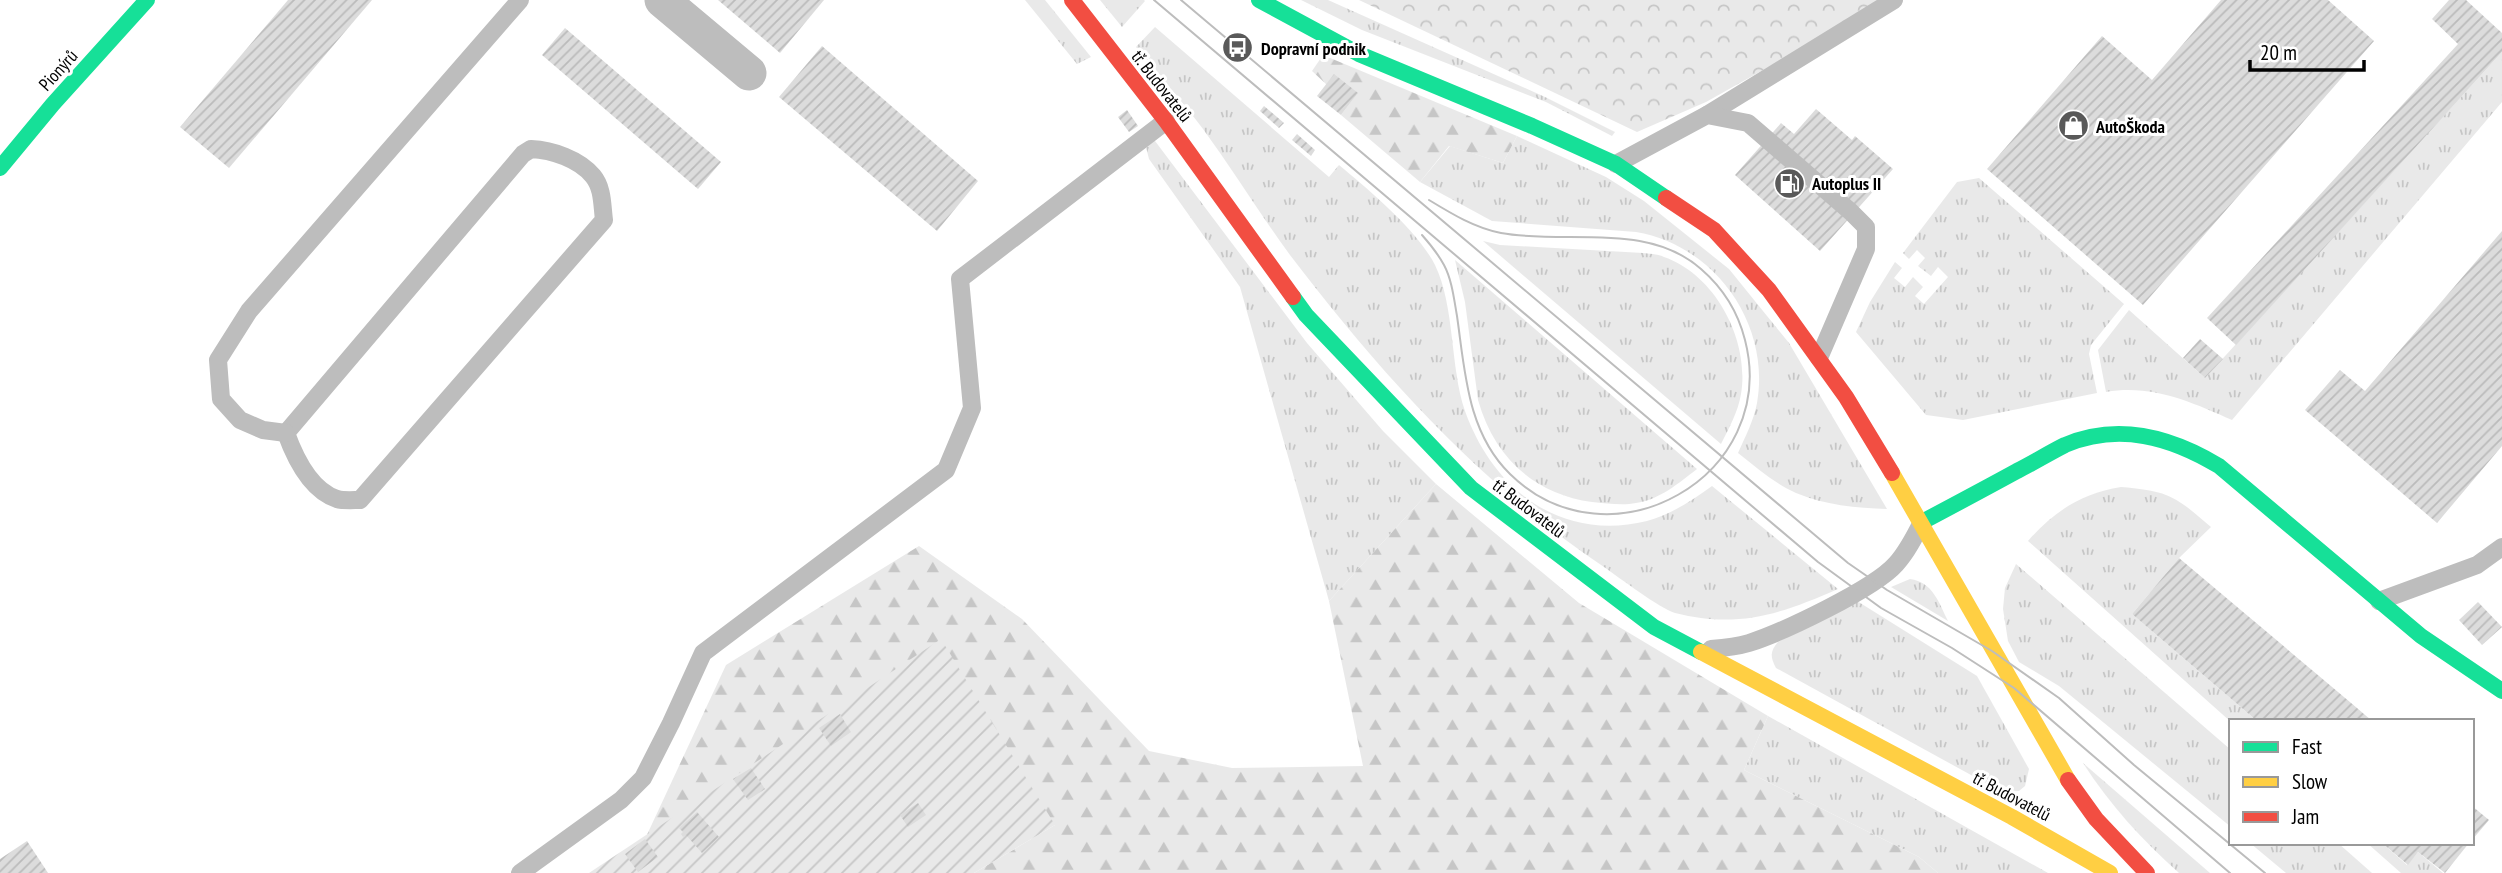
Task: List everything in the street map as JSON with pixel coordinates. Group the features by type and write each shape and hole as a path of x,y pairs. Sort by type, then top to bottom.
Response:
{"street":[{"name":"Pionýrů","path":"0,168 147,0"},
{"path":"662,0 749,73"},
{"name":"tř. Budovatelů","path":"1072,0 1166,121 1306,315 1471,488 1654,627 2032,828 2110,873"},
{"path":"1259,0 1359,54 1616,164 1714,230 1769,290 1846,397 1922,522 2062,772 2096,819 2147,873"},
{"path":"1922,522 2066,445 2089,437 2109,433 2168,439 2219,466 2421,636 2502,691"}],"lane":[{"path":"286,433 263,430 240,420 221,399 218,360 249,311 520,0"},
{"path":"1616,164 1707,115 1894,0"},
{"path":"1707,115 1748,123 1866,227 1866,249 1819,358"},
{"path":"520,873 621,800 643,778 703,653 946,470 972,408 960,279 1166,121"},
{"path":"531,149 541,150 568,158 593,176 601,195 604,220 360,500 338,500 317,486 297,461 286,433 523,153 531,149"},
{"path":"1691,647 1731,648 1748,644 1778,632 1857,591 1895,566 1922,522"},
{"path":"2379,601 2477,565 2502,547"}],"green space":[{"path":"1025,0 1045,0 1091,57 1077,64"},
{"path":"1100,0 1144,0 1145,1 1122,27"},
{"path":"1301,0 1328,0 1545,97 1615,132 1612,136 1546,102 1362,30"},
{"path":"1359,0 1883,0 1706,102 1637,132"},
{"path":"1155,27 1329,177 1339,165 1392,211 1417,238 1435,265 1446,299 1465,411 1477,439 1512,486 1534,504 1559,516 1586,524 1616,526 1664,515 1712,486 1838,589 1778,612 1739,619 1719,620 1675,613 1629,585 1559,535 1516,500 1474,463 1396,384 1290,255 1203,129 1136,47"},
{"path":"2502,52 2502,102 2232,420 2171,396 2139,390 2106,392 2098,350 2129,310 2205,378"},
{"path":"1323,55 1517,136 1503,163 1449,146 1420,182 1341,115 1357,94 1326,84 1312,71"},
{"path":"1517,136 1606,177 1644,201 1729,269 1789,343 1887,509 1841,505 1796,493 1766,475 1738,453 1757,403 1759,373 1755,344 1745,317 1731,292 1712,271 1690,253 1664,240 1636,232 1492,221 1420,182 1450,146 1503,163"},
{"path":"1152,137 1307,343 1383,431 1436,484 1329,601 1240,287 1149,159 1146,147"},
{"path":"1979,178 2124,304 2091,345 2089,354 2097,393 1963,420 1926,415 1856,332 1870,302 1895,262 1902,268 1894,278 1905,287 1913,277 1923,287 1915,296 1924,304 1948,277 1938,267 1931,276 1918,266 1925,258 1917,250 1909,259 1903,253 1957,182"},
{"path":"1483,241 1500,245 1657,255 1683,266 1699,279 1714,294 1725,312 1740,353 1740,401 1721,444"},
{"path":"1455,260 1697,469 1653,498 1620,504 1571,498 1552,491 1519,469 1494,439 1478,400 1465,302"},
{"path":"1436,484 1579,603 1768,716 1744,770 1919,857 1938,873 974,873 1055,825 645,839 726,665 919,546 1022,619 1149,751 1232,768 1363,766 1329,601"},
{"path":"2121,487 2161,493 2188,508 2211,527 2179,558 2132,614 2255,719 2229,720 2028,541 2069,505"},
{"path":"2016,564 2229,748 2229,825 2059,686 2019,662 2008,641 2003,609 2005,588"},
{"path":"1910,579 1930,589 1948,621 1891,587"},
{"path":"1857,601 1977,676 2029,769 2025,786 2019,791 2002,792 1776,668 1772,654 1778,642"},
{"path":"941,639 1055,825 974,873 589,873"},
{"path":"1768,716 2048,873 1938,873 1919,857 1744,770"},
{"path":"2083,763 2210,873 2179,873 2127,821"},
{"path":"2252,845 2340,845 2372,873 2286,873"},
{"path":"2369,845 2384,845 2407,865 2418,852 2443,873 2401,873"}],"building":[{"path":"288,0 372,0 229,168 180,127"},
{"path":"718,0 824,0 780,53"},
{"path":"2221,0 2328,0 2374,41 2143,305 1987,169 2102,36 2152,80"},
{"path":"2449,0 2466,0 2502,33 2502,52 2236,345 2207,318 2458,44 2432,19"},
{"path":"565,28 721,162 698,189 542,55"},
{"path":"822,46 978,181 937,231 779,97"},
{"path":"1334,74 1358,93 1341,115 1317,96"},
{"path":"1264,106 1284,123 1279,128 1260,111"},
{"path":"1816,109 1852,140 1855,136 1893,169 1820,251 1735,175 1781,123 1794,134"},
{"path":"1127,110 1138,126 1129,132 1118,117"},
{"path":"1297,134 1315,150 1311,156 1292,140"},
{"path":"2502,231 2502,446 2437,523 2305,410 2340,370 2365,391"},
{"path":"2200,339 2223,359 2205,378 2183,358"},
{"path":"2179,558 2370,719 2255,719 2132,614"},
{"path":"2478,602 2502,627 2482,645 2459,620"},
{"path":"840,714 851,732 831,746 819,728"},
{"path":"751,768 765,789 748,800 733,779"},
{"path":"918,803 926,815 908,827 900,815"},
{"path":"2474,808 2489,820 2474,838"},
{"path":"697,812 719,837 702,853 686,835 683,837 679,828"},
{"path":"645,839 658,857 638,872 625,854"},
{"path":"27,841 48,873 0,873 0,859"},
{"path":"2384,845 2467,845 2445,873 2418,852 2408,865"}],"tram line":[{"path":"1154,0 1818,562 1881,608 1952,648 2014,688 2230,873"},
{"path":"1181,0 1848,563 1887,590 1992,651 2059,698 2134,765 2229,843"},
{"path":"1422,235 1439,257 1449,277 1466,379 1476,420 1496,457 1510,474 1550,502 1594,514 1638,511 1678,495 1712,468 1737,432 1749,389 1742,330 1729,301 1709,276 1680,254 1656,245 1631,240 1501,233 1473,224 1429,200"},
{"path":"2231,845 2265,873"}],"traffic: fast":[{"path":"0,168 53,104 147,0"},
{"path":"1259,0 1359,54 1616,164 1666,198"},
{"path":"1293,297 1306,315 1471,488 1654,627 1701,652"},
{"path":"1922,522 2065,445 2085,438 2125,434 2163,441 2182,447 2219,466 2421,636 2502,691"}],"traffic: slow":[{"path":"1892,473 2068,780"},
{"path":"1701,652 2012,817 2110,873"}],"traffic: jam":[{"path":"1072,0 1166,121 1293,297"},
{"path":"1666,198 1714,230 1769,290 1846,397 1892,473"},
{"path":"2068,780 2096,819 2147,873"}],"place":[{"name":"Dopravní podnik","path":"1238,48"},
{"name":"AutoŠkoda","path":"2073,126"},
{"name":"Autoplus II","path":"1789,183"}]}
